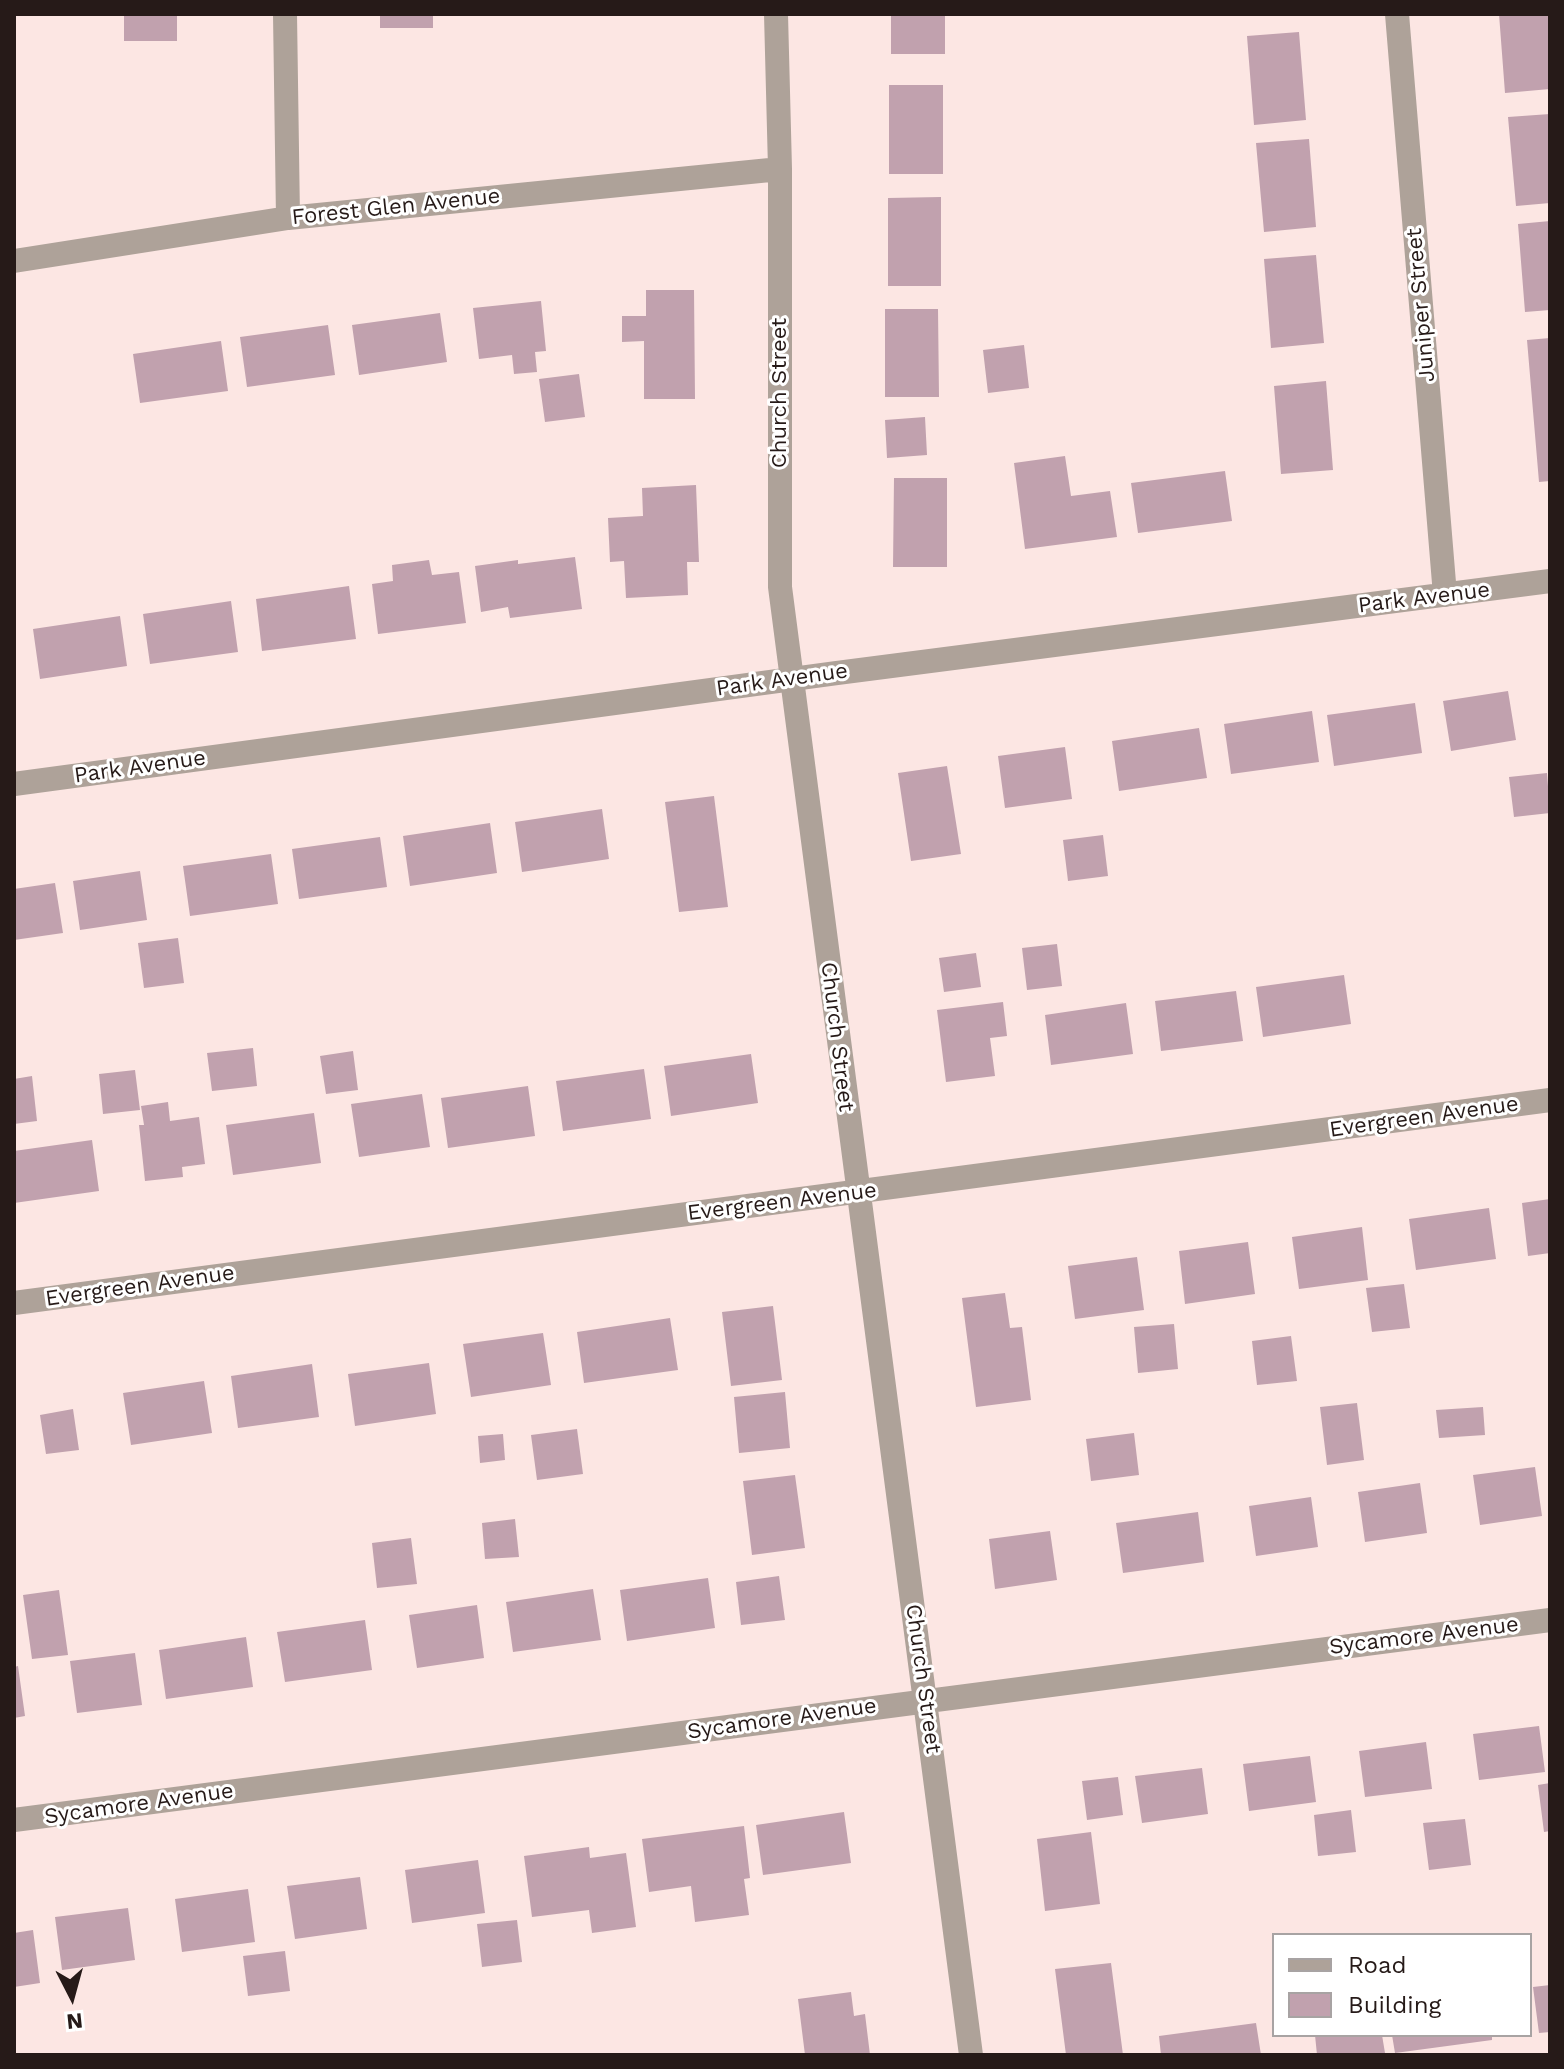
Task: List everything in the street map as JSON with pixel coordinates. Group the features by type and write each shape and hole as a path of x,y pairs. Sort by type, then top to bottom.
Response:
{"street":[{"path":"285,14 288,218"},
{"name":"Church Street","path":"776,14 780,169 780,587 971,2055"},
{"name":"Juniper Street","path":"1397,14 1445,595"},
{"name":"Forest Glen Avenue","path":"14,261 288,218 780,169"},
{"name":"Park Avenue","path":"14,784 1550,581"},
{"name":"Evergreen Avenue","path":"14,1303 1550,1100"},
{"name":"Sycamore Avenue","path":"14,1820 1550,1620"}],"building":[{"path":"124,14 177,14 177,41 124,41"},
{"path":"380,14 433,14 433,28 380,28"},
{"path":"891,14 945,14 945,54 891,54"},
{"path":"1499,14 1550,14 1550,89 1505,93"},
{"path":"1299,32 1306,120 1254,125 1247,36"},
{"path":"889,85 943,85 943,174 889,174"},
{"path":"1550,114 1550,203 1516,206 1508,117"},
{"path":"1309,139 1316,227 1264,232 1256,143"},
{"path":"941,197 941,286 888,286 888,198"},
{"path":"1550,221 1550,310 1525,312 1518,224"},
{"path":"1316,255 1324,343 1271,348 1264,259"},
{"path":"646,290 694,290 695,399 644,399 644,341 622,342 622,316 646,316"},
{"path":"541,301 546,351 535,352 537,372 514,374 512,355 479,359 473,308"},
{"path":"885,309 938,309 939,397 885,397"},
{"path":"440,313 447,362 359,375 352,325"},
{"path":"328,325 335,375 247,387 240,337"},
{"path":"1550,338 1550,481 1539,482 1527,340"},
{"path":"221,341 228,391 140,403 133,354"},
{"path":"1024,345 1029,388 988,393 983,350"},
{"path":"579,374 585,417 545,422 539,379"},
{"path":"1326,381 1333,470 1281,474 1274,386"},
{"path":"925,417 927,455 887,458 885,420"},
{"path":"1065,456 1071,496 1110,491 1117,537 1025,549 1014,463"},
{"path":"1225,471 1232,521 1138,533 1131,483"},
{"path":"894,478 947,478 947,567 893,567"},
{"path":"696,485 699,562 687,562 688,595 626,598 624,561 610,562 608,518 643,516 642,488"},
{"path":"575,557 582,609 510,618 508,607 481,612 475,566"},
{"path":"429,560 432,575 459,572 466,623 378,634 372,584 393,581 392,565"},
{"path":"349,586 356,639 262,651 256,599"},
{"path":"231,601 238,652 150,664 143,614"},
{"path":"120,616 127,666 40,679 33,629"},
{"path":"1508,691 1516,740 1451,751 1443,701"},
{"path":"1415,703 1422,753 1334,766 1327,715"},
{"path":"1312,711 1319,762 1231,774 1224,724"},
{"path":"1199,728 1207,778 1119,791 1112,741"},
{"path":"1065,747 1072,799 1005,808 998,756"},
{"path":"947,766 961,854 911,861 898,773"},
{"path":"1547,773 1550,813 1514,817 1509,777"},
{"path":"714,796 728,907 679,912 665,802"},
{"path":"602,809 609,859 522,872 515,822"},
{"path":"490,823 497,873 410,886 403,836"},
{"path":"1103,835 1108,876 1068,881 1063,840"},
{"path":"380,837 387,887 299,899 292,849"},
{"path":"271,854 278,904 190,916 183,866"},
{"path":"140,871 147,920 80,930 73,881"},
{"path":"55,883 63,933 14,940 14,889"},
{"path":"178,938 184,983 144,988 138,943"},
{"path":"1057,944 1062,986 1027,990 1022,948"},
{"path":"976,953 981,987 944,992 939,958"},
{"path":"1344,975 1351,1024 1263,1037 1256,987"},
{"path":"1236,991 1243,1041 1161,1051 1155,1001"},
{"path":"1003,1002 1007,1036 990,1038 995,1076 946,1082 937,1010"},
{"path":"1126,1003 1133,1054 1051,1065 1045,1015"},
{"path":"253,1048 257,1086 212,1091 207,1053"},
{"path":"353,1051 358,1090 326,1094 320,1056"},
{"path":"751,1054 758,1103 671,1116 664,1066"},
{"path":"644,1069 651,1119 563,1131 556,1081"},
{"path":"135,1070 140,1110 103,1114 99,1074"},
{"path":"32,1076 37,1121 14,1124 14,1079"},
{"path":"528,1086 535,1136 448,1148 441,1098"},
{"path":"422,1094 430,1147 359,1157 351,1104"},
{"path":"168,1102 170,1121 199,1117 205,1164 182,1167 183,1177 145,1181 139,1125 144,1125 141,1106"},
{"path":"314,1113 321,1163 233,1175 226,1125"},
{"path":"92,1140 99,1191 14,1203 14,1151"},
{"path":"1550,1199 1550,1253 1528,1256 1522,1203"},
{"path":"1489,1208 1496,1259 1416,1270 1409,1219"},
{"path":"1362,1227 1368,1280 1299,1289 1292,1237"},
{"path":"1248,1242 1255,1294 1185,1304 1179,1251"},
{"path":"1137,1257 1144,1310 1075,1319 1068,1266"},
{"path":"1404,1284 1410,1328 1372,1332 1366,1288"},
{"path":"1005,1293 1010,1328 1022,1327 1031,1400 976,1407 962,1298"},
{"path":"773,1306 782,1380 731,1386 722,1312"},
{"path":"670,1318 678,1370 584,1383 577,1332"},
{"path":"1174,1324 1178,1369 1138,1373 1134,1327"},
{"path":"543,1333 551,1385 471,1397 463,1344"},
{"path":"1291,1336 1297,1381 1257,1385 1252,1341"},
{"path":"429,1363 436,1414 355,1426 348,1374"},
{"path":"312,1364 319,1417 238,1428 231,1376"},
{"path":"204,1381 212,1433 131,1445 123,1393"},
{"path":"785,1392 790,1448 739,1453 734,1397"},
{"path":"1357,1403 1364,1460 1327,1465 1320,1407"},
{"path":"1483,1407 1485,1435 1439,1438 1436,1410"},
{"path":"73,1409 79,1450 46,1454 40,1415"},
{"path":"577,1429 583,1474 537,1480 531,1435"},
{"path":"1134,1433 1139,1475 1091,1481 1086,1439"},
{"path":"503,1434 505,1460 480,1463 478,1436"},
{"path":"1535,1467 1542,1516 1480,1525 1473,1475"},
{"path":"795,1475 805,1548 752,1555 743,1481"},
{"path":"1420,1483 1427,1533 1365,1542 1358,1492"},
{"path":"1311,1497 1318,1547 1256,1556 1249,1506"},
{"path":"1198,1512 1204,1562 1123,1573 1116,1523"},
{"path":"515,1519 519,1557 485,1559 482,1523"},
{"path":"1050,1531 1057,1580 995,1589 989,1539"},
{"path":"411,1538 417,1584 377,1588 372,1543"},
{"path":"779,1576 785,1620 741,1625 736,1582"},
{"path":"708,1578 715,1628 627,1641 620,1590"},
{"path":"593,1589 601,1640 513,1652 506,1602"},
{"path":"59,1590 68,1655 32,1659 23,1595"},
{"path":"477,1605 484,1658 417,1668 409,1615"},
{"path":"365,1620 372,1670 285,1682 277,1632"},
{"path":"246,1637 253,1687 166,1699 159,1650"},
{"path":"135,1653 142,1705 77,1713 70,1661"},
{"path":"18,1666 25,1716 14,1718 14,1667"},
{"path":"1539,1726 1545,1772 1479,1780 1473,1734"},
{"path":"1426,1742 1432,1789 1365,1797 1359,1751"},
{"path":"1310,1756 1316,1802 1249,1811 1243,1764"},
{"path":"1202,1768 1208,1814 1142,1823 1135,1776"},
{"path":"1118,1777 1123,1815 1087,1820 1082,1781"},
{"path":"1550,1783 1550,1831 1544,1832 1538,1785"},
{"path":"1351,1810 1356,1852 1318,1856 1314,1815"},
{"path":"844,1812 851,1863 763,1875 756,1825"},
{"path":"1465,1819 1471,1865 1429,1870 1423,1823"},
{"path":"744,1826 750,1878 744,1879 749,1915 695,1922 691,1886 649,1892 642,1839"},
{"path":"1091,1832 1100,1904 1045,1911 1037,1839"},
{"path":"589,1847 590,1858 626,1853 636,1927 592,1933 589,1910 532,1917 524,1856"},
{"path":"478,1860 485,1913 412,1923 405,1870"},
{"path":"360,1877 367,1929 295,1939 287,1886"},
{"path":"248,1889 255,1942 182,1952 175,1899"},
{"path":"128,1908 135,1960 62,1970 55,1917"},
{"path":"517,1920 522,1962 482,1967 477,1924"},
{"path":"33,1930 40,1983 14,1987 14,1933"},
{"path":"285,1951 290,1991 248,1996 243,1956"},
{"path":"1111,1963 1123,2055 1066,2055 1055,1969"},
{"path":"1550,1985 1550,2032 1539,2033 1533,1987"},
{"path":"851,1992 854,2016 865,2014 870,2055 805,2055 798,1999"},
{"path":"1256,2023 1261,2055 1161,2055 1159,2036"},
{"path":"1315,2037 1382,2037 1385,2053 1317,2055"},
{"path":"1392,2037 1492,2037 1492,2040 1395,2053"}]}
